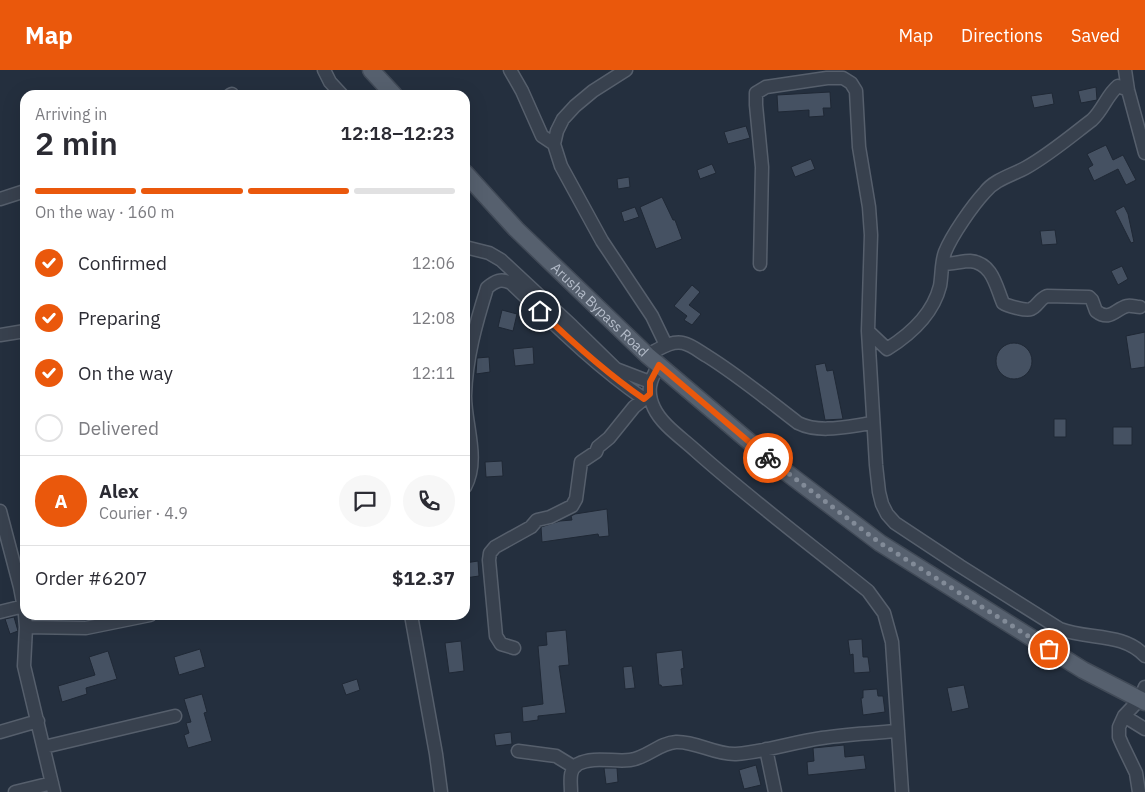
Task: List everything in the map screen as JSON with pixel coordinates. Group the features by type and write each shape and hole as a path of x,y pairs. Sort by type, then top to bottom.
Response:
{"main road":[{"path":"371,70 389,90"},
{"name":"Arusha Bypass Road","path":"470,178 516,229 653,360 778,466 880,543 1083,670 1143,696"}],"street":[{"path":"324,70 330,82 337,90"},
{"path":"510,70 522,91 542,136 554,144"},
{"path":"626,70 575,106 563,119 557,131 554,144 561,166 602,241 652,316 666,345"},
{"path":"1125,70 1128,90 1145,153"},
{"path":"760,264 762,167 756,93 766,87 827,78 843,78 851,83 856,91 859,147 869,207 871,235 868,331 873,423 879,492 887,514 895,522 960,566 1060,629 1072,634 1124,641 1135,646 1145,656"},
{"path":"868,331 887,349 913,330 926,316 936,299 940,285 942,264 950,240 985,191 992,184 1038,160 1092,120 1098,115 1112,92 1118,86 1128,90"},
{"path":"0,199 20,193"},
{"path":"470,249 489,253 501,260 616,369 648,391"},
{"path":"942,264 968,261 986,268 994,278 1003,303 1008,306 1028,310 1047,296 1089,297 1096,311 1105,315 1116,313 1128,306 1140,307"},
{"path":"470,349 472,336 487,288 499,280 505,280 511,283 574,344 619,381 648,391"},
{"path":"0,335 20,332"},
{"path":"873,423 819,429 807,427 798,423 716,362 683,343 666,345 653,360 648,391 654,409 664,422 719,472 868,591 878,602 884,613 892,642 902,792"},
{"path":"514,648 501,644 496,636 489,560 490,553 495,547 531,527 537,520 572,506 576,499 582,462 596,452 598,447 609,438 648,391"},
{"path":"470,440 470,471"},
{"path":"0,511 20,594"},
{"path":"0,612 20,614"},
{"path":"15,792 53,788 24,666 25,620"},
{"path":"48,620 86,628 125,620"},
{"path":"412,620 441,792"},
{"path":"1139,792 1136,773 1119,736 1119,727 1124,716 1143,696"},
{"path":"44,747 175,716"},
{"path":"1124,716 1145,729"},
{"path":"0,732 38,721"},
{"path":"571,792 571,772 574,767 587,760 635,759 674,742 684,742 721,753 733,754 822,738 898,731"},
{"path":"766,749 776,792"},
{"path":"518,751 556,756 574,767"}],"building":[{"path":"1096,87 1097,100 1081,103 1078,91"},
{"path":"830,92 831,108 823,108 824,116 809,117 809,110 778,112 777,95"},
{"path":"1052,93 1054,104 1034,108 1031,96"},
{"path":"746,126 750,138 728,144 724,132"},
{"path":"1106,145 1113,160 1123,155 1136,180 1126,185 1118,169 1094,181 1088,168 1093,165 1087,154"},
{"path":"811,159 815,169 795,177 791,167"},
{"path":"712,164 716,173 700,179 697,170"},
{"path":"629,177 630,187 618,189 617,179"},
{"path":"662,197 673,220 675,220 682,239 656,249 640,207"},
{"path":"1124,206 1128,214 1134,242 1131,243 1115,211"},
{"path":"635,207 639,217 624,222 621,212"},
{"path":"1055,230 1057,244 1042,245 1040,231"},
{"path":"1122,266 1128,279 1118,285 1111,271"},
{"path":"692,285 700,292 689,305 701,314 692,325 684,320 687,316 674,306"},
{"path":"502,310 517,314 513,331 498,327"},
{"path":"1145,332 1145,367 1131,369 1126,336"},
{"path":"1014,343 1021,344 1027,348 1031,354 1031,368 1027,374 1021,378 1014,379 1007,378 1001,374 997,368 996,361 997,354 1001,348 1007,344"},
{"path":"533,347 534,364 515,366 513,349"},
{"path":"489,357 490,372 476,374 477,358"},
{"path":"825,363 827,371 833,370 843,419 825,420 815,365"},
{"path":"1054,419 1066,419 1066,437 1054,437"},
{"path":"1113,427 1132,427 1132,445 1113,445"},
{"path":"502,461 503,476 486,477 485,462"},
{"path":"607,509 609,536 599,537 598,534 542,542 541,527 560,521 572,520 571,516 575,514"},
{"path":"478,561 479,576 470,577 470,562"},
{"path":"14,617 18,631 10,634 5,619"},
{"path":"566,630 569,665 559,666 566,713 538,716 538,720 523,722 522,707 543,704 538,646 547,645 546,632"},
{"path":"862,639 863,657 868,657 870,672 854,673 853,654 850,655 848,640"},
{"path":"461,641 464,671 449,673 445,643"},
{"path":"200,649 205,667 179,675 174,657"},
{"path":"682,650 684,668 681,669 683,685 662,687 659,685 656,653"},
{"path":"108,651 117,679 86,688 87,694 62,702 58,686 95,675 89,657"},
{"path":"632,666 635,688 625,689 623,667"},
{"path":"357,679 360,690 346,695 342,684"},
{"path":"964,685 969,708 952,712 947,688"},
{"path":"877,689 878,696 883,696 885,712 863,715 861,698 863,698 863,690"},
{"path":"202,694 207,712 204,713 212,741 188,748 184,735 189,733 186,723 191,722 184,699"},
{"path":"511,732 512,744 496,746 494,734"},
{"path":"844,745 845,757 864,755 866,769 808,775 807,762 814,761 813,748"},
{"path":"756,765 761,785 744,789 739,770"},
{"path":"604,768 617,768 618,782 606,784"}],"way so far":[{"path":"768,458 880,543 1049,649"}],"route":[{"path":"540,311 594,361 644,399 650,394 650,382 659,365 768,458"}]}
